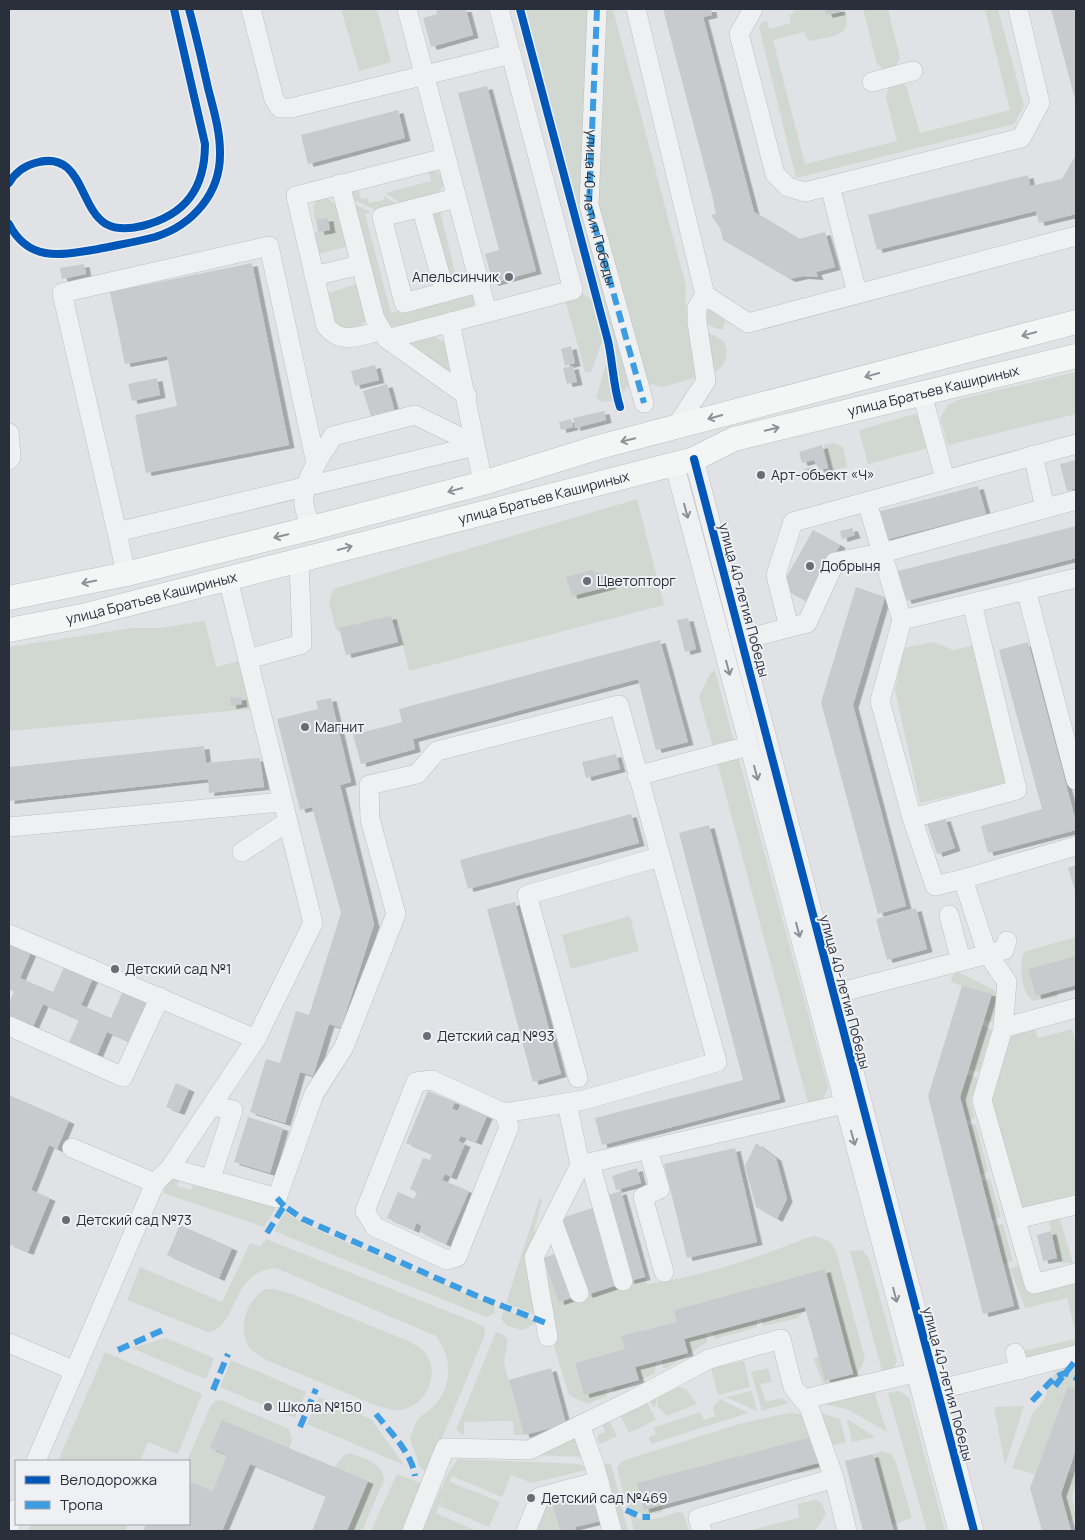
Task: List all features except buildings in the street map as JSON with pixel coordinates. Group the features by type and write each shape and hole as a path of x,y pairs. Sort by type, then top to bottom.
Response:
{"main road":[{"name":"улица Братьев Кашириных","path":"9,598 126,574 312,528 482,483 599,447 1076,322"},
{"name":"улица Братьев Кашириных","path":"9,630 82,616 228,580 684,461 734,439 1076,356"},
{"name":"улица 40-летия Победы","path":"675,428 686,435 684,461"}],"street":[{"path":"240,9 252,15 274,99 280,108 291,108 512,54"},
{"path":"406,9 487,312"},
{"path":"445,158 296,196 326,326 333,335 344,338 384,335 450,322 573,290 499,9"},
{"name":"улица 40-летия Победы","path":"597,9 589,205 644,403"},
{"path":"636,9 705,295 698,308 697,322 706,381 675,428"},
{"path":"753,9 739,34 775,174 788,187 805,192 1021,138 1040,103 1018,9"},
{"path":"872,82 913,71"},
{"path":"340,184 375,319 384,335 466,396"},
{"path":"830,186 858,293"},
{"path":"456,198 382,217 404,303 478,283"},
{"path":"421,207 445,292"},
{"path":"705,295 748,323 1076,236"},
{"path":"126,574 62,292 269,246 316,463"},
{"path":"314,276 360,265"},
{"path":"450,322 482,483"},
{"path":"922,394 945,479"},
{"path":"312,528 304,505 306,487 316,463 333,436 415,416 460,436 474,450"},
{"path":"9,433 11,457 9,460"},
{"path":"789,627 776,575 793,522 1076,444"},
{"path":"117,532 306,487 474,450"},
{"path":"1033,455 1045,508"},
{"name":"улица 40-летия Победы","path":"684,461 741,640 824,997 923,1371"},
{"name":"улица 40-летия Победы","path":"684,461 748,746 824,997 844,1104 929,1392 974,1531"},
{"path":"741,640 807,623 835,562 882,553 1076,500"},
{"path":"867,502 902,620 880,701 912,818 936,886 963,880 1076,846"},
{"path":"248,660 302,644 299,560"},
{"path":"902,620 1076,578"},
{"path":"36,1460 155,1183 170,1168 256,1039 313,923 228,580"},
{"path":"1026,590 1076,780"},
{"path":"912,818 1017,790 972,604"},
{"path":"170,1168 277,1198 314,1094 344,1047 396,914 370,819 369,785 417,774 437,751 619,705 659,857 717,1062 567,1103 504,1113 432,1080 416,1082 365,1211 375,1227 447,1260 457,1256 509,1127 504,1113"},
{"path":"637,776 748,746"},
{"path":"9,827 282,802"},
{"path":"242,852 287,822"},
{"path":"578,1078 527,895 659,857"},
{"path":"963,880 987,953 1007,982 1003,1028 982,1100 1034,1284 1076,1273"},
{"path":"949,915 960,961"},
{"path":"9,934 256,1039"},
{"path":"824,997 1004,950 1007,941"},
{"path":"9,1026 123,1077 160,997"},
{"path":"1003,1028 1076,1008"},
{"path":"567,1103 623,1281"},
{"path":"548,1337 534,1257 585,1164 844,1104"},
{"path":"211,1178 233,1110 212,1106"},
{"path":"72,1148 155,1183"},
{"path":"648,1150 660,1189 643,1196 664,1272"},
{"path":"1016,1219 1076,1205"},
{"path":"553,1222 579,1293"},
{"path":"412,1531 445,1448 529,1450 709,1359 781,1339 793,1387 809,1407 834,1478 847,1531"},
{"path":"9,1343 75,1371"},
{"path":"929,1392 1017,1362 1076,1355"},
{"path":"804,1400 923,1371"},
{"name":"улица 40-летия Победы","path":"929,1392 958,1531"},
{"path":"580,1425 599,1480 612,1531"},
{"path":"702,1531 698,1518 834,1478"},
{"path":"526,1531 540,1497 599,1480"},
{"path":"9,1526 15,1511"}],"shaded area":[{"path":"341,9 377,9 391,62 359,71"},
{"path":"516,9 613,9 686,286 685,300 698,377 662,387 652,384 627,387 620,397 610,366 614,400 602,402 596,398 608,357 603,339 591,372 585,372 565,299 582,294 592,299"},
{"path":"825,9 828,15 840,12 839,9 845,9 847,18 844,30 834,36 811,41 808,40 804,32 773,40 805,164 897,141 886,97 889,85 901,83 906,86 920,133 1010,110 985,9 998,9 1024,106 1014,124 796,178 759,27 763,22 767,21 769,29 791,23 789,15 793,14 793,11"},
{"path":"863,9 888,9 900,58 895,67 886,70 877,64"},
{"path":"428,170 437,172 442,178 444,185 437,194 402,204 385,193 431,181"},
{"path":"358,188 361,199 367,198 369,203 384,200 384,196 398,205 376,210 349,198 354,189"},
{"path":"325,197 338,206 349,246 314,255 312,234 317,232 313,206 317,199"},
{"path":"349,202 371,212 365,214 391,313 462,294 473,295 475,303 469,308 397,327 388,326 384,322"},
{"path":"432,211 440,211 457,280 451,281"},
{"path":"359,283 369,318 361,325 337,331 323,295"},
{"path":"707,310 713,310 726,318 723,329 717,329 704,322 704,313"},
{"path":"705,331 724,342 727,351 723,365 712,373"},
{"path":"433,336 444,342 454,381 400,344"},
{"path":"1076,372 1076,414 948,445 940,418 948,405 961,399"},
{"path":"915,414 920,419 928,448 868,464 859,430"},
{"path":"834,443 843,447 847,467 831,471 824,445"},
{"path":"637,499 664,605 409,671 398,624 348,636 336,630 329,603 333,589"},
{"path":"205,621 216,667 239,661 251,709 9,731 9,647 132,628 159,628"},
{"path":"934,642 953,650 975,645 1007,783 920,803 895,690 904,648"},
{"path":"715,670 735,746 714,751 699,697 710,674"},
{"path":"738,756 828,1087 824,1097 809,1107 717,762"},
{"path":"630,916 639,951 571,969 562,935"},
{"path":"1076,937 1076,956 1028,969 1036,996 1057,990 1058,997 1033,1001 1023,985 1021,966 1023,954 1027,951"},
{"path":"958,972 993,989 997,993 993,1023 984,1020 962,986 951,982 953,975"},
{"path":"982,1025 992,1030 979,1072 969,1069"},
{"path":"1034,1026 1038,1038 1072,1029 1076,1045 1076,1199 1018,1212 988,1099 1008,1032"},
{"path":"967,1074 978,1078 971,1102 975,1118 967,1121 960,1097"},
{"path":"976,1124 988,1171 981,1175 968,1125"},
{"path":"180,1175 177,1186 191,1190 195,1179 275,1206 275,1209 264,1227 163,1193 169,1177"},
{"path":"990,1179 1001,1217 992,1220 982,1181"},
{"path":"540,1197 542,1201 535,1226 535,1314 506,1303"},
{"path":"285,1212 308,1226 494,1306 495,1313 487,1317 274,1231"},
{"path":"1058,1213 1073,1263 1061,1263 1057,1258 1049,1220"},
{"path":"1003,1224 1013,1261 1003,1264 994,1226"},
{"path":"816,1236 830,1242 836,1251 865,1359 855,1379 829,1385 823,1383 813,1358 819,1357 826,1381 853,1374 825,1269 674,1310 677,1322 622,1336 625,1349 575,1363 584,1395 606,1389 607,1396 587,1404 569,1395 555,1350 541,1277 548,1270 560,1302 645,1277 647,1284 708,1272"},
{"path":"266,1239 484,1326 485,1335 427,1474 420,1467 410,1439 417,1421 435,1405 445,1388 448,1370 447,1361 436,1336 276,1268 261,1272 250,1279 241,1290 224,1322 217,1329 207,1332 127,1300 140,1267 222,1302 250,1243 260,1247"},
{"path":"862,1250 869,1258 897,1361 891,1372 883,1375 850,1251"},
{"path":"1021,1265 1031,1290 1076,1281 1076,1335 1067,1298 1025,1308 1010,1269"},
{"path":"266,1289 275,1289 292,1294 411,1342 420,1348 429,1360 431,1369 431,1379 424,1396 409,1408 392,1410 380,1407 258,1355 250,1348 246,1340 244,1324 249,1307 259,1294"},
{"path":"805,1307 806,1309 798,1318 763,1326 761,1318"},
{"path":"504,1310 535,1321 534,1324 523,1330 507,1326 501,1319"},
{"path":"757,1320 757,1327 715,1339 712,1332"},
{"path":"496,1332 504,1335 508,1340 504,1362 524,1435 514,1435 513,1421 464,1422 464,1436 456,1430"},
{"path":"706,1333 707,1342 667,1368 663,1368 662,1360 687,1353 684,1339"},
{"path":"166,1338 214,1358 206,1379 131,1348"},
{"path":"1076,1339 1076,1348 1031,1359 1026,1357 1023,1351"},
{"path":"105,1352 202,1394 178,1454 148,1442 140,1460 58,1460"},
{"path":"231,1360 306,1392 295,1418 220,1387"},
{"path":"744,1361 750,1387 718,1395 711,1368"},
{"path":"656,1362 655,1373 613,1393 613,1387 638,1380 635,1367"},
{"path":"1076,1365 1076,1390 1068,1387 1035,1474 1012,1468 1033,1413 1044,1400 1052,1377 1056,1372"},
{"path":"768,1368 772,1382 760,1384 766,1402 782,1398 789,1403 762,1411 751,1372"},
{"path":"679,1387 686,1389 697,1404 667,1416 658,1407 657,1395"},
{"path":"752,1391 757,1411 726,1397"},
{"path":"899,1391 909,1397 945,1531 927,1531 888,1393"},
{"path":"874,1392 887,1432 847,1409 822,1404"},
{"path":"657,1395 656,1405 653,1407 649,1398"},
{"path":"319,1397 371,1419 404,1465 307,1424"},
{"path":"720,1399 748,1413 651,1444 649,1437 656,1434 653,1428 700,1412 704,1420 715,1416 713,1407"},
{"path":"221,1400 289,1429 292,1440 289,1449 222,1421 210,1448 227,1455 213,1491 190,1481 190,1460 187,1460 210,1407 215,1401"},
{"path":"647,1402 656,1420 629,1433 620,1415"},
{"path":"1024,1406 1005,1465 994,1407"},
{"path":"790,1413 808,1415 821,1469 797,1474 796,1469 818,1463 811,1437 638,1483 662,1505 662,1512 652,1514 637,1513 626,1504 617,1468 622,1461 742,1423"},
{"path":"821,1413 840,1419 846,1442 829,1446"},
{"path":"608,1418 617,1436 600,1444 597,1440 598,1435 605,1432 601,1421"},
{"path":"847,1420 849,1420 875,1437 852,1442"},
{"path":"576,1437 583,1457 536,1455"},
{"path":"883,1451 891,1454 896,1463 912,1518 892,1525 873,1454"},
{"path":"350,1453 367,1459 376,1465 383,1474 384,1480 362,1531 347,1531 368,1481 334,1467 345,1455"},
{"path":"458,1459 578,1464 589,1469 532,1483 511,1475 502,1497 452,1476 450,1482 500,1502 489,1527 440,1506 443,1496 436,1513 477,1531 422,1531 448,1473"},
{"path":"611,1463 628,1531 617,1531 599,1466"},
{"path":"1068,1472 1075,1474 1076,1478 1072,1498 1076,1518 1068,1521 1061,1494"},
{"path":"397,1474 423,1484 403,1531 371,1531"},
{"path":"816,1500 821,1502 826,1514 815,1531 747,1531 799,1518 798,1504"},
{"path":"552,1503 560,1531 534,1531 540,1507"},
{"path":"678,1512 683,1513 689,1531 634,1531 630,1514 648,1520"},
{"path":"31,1525 128,1525 125,1531 28,1531"}],"marked path":[{"path":"597,9 589,205 644,403"},
{"path":"277,1198 284,1206"},
{"path":"267,1233 284,1206 303,1219 477,1296 546,1323"},
{"path":"118,1350 165,1329"},
{"path":"213,1390 228,1354"},
{"path":"1055,1386 1076,1360"},
{"path":"1032,1401 1055,1377 1065,1373 1076,1378"},
{"path":"300,1427 316,1389"},
{"path":"376,1414 405,1451 410,1459 415,1476"},
{"path":"626,1510 641,1517 650,1517"}],"cycle path":[{"path":"9,183 20,170 31,164 51,161 62,164 78,182 97,216 106,224 119,228 137,227 157,221 181,207 197,186 204,160 205,144 174,9"},
{"path":"9,224 17,237 26,245 36,251 59,254 98,249 155,237 169,232 193,216 210,194 216,181 220,144 216,119 189,9"},
{"path":"520,9 608,341 620,407"},
{"path":"694,459 974,1531"}],"place":[{"name":"Апельсинчик","path":"509,277"},
{"name":"Арт-объект «Ч»","path":"761,475"},
{"name":"Добрыня","path":"810,566"},
{"name":"Цветопторг","path":"587,581"},
{"name":"Магнит","path":"305,727"},
{"name":"Детский сад №1","path":"115,969"},
{"name":"Детский сад №93","path":"427,1036"},
{"name":"Детский сад №73","path":"66,1220"},
{"name":"Школа №150","path":"268,1407"},
{"name":"Детский сад №469","path":"531,1498"}]}
